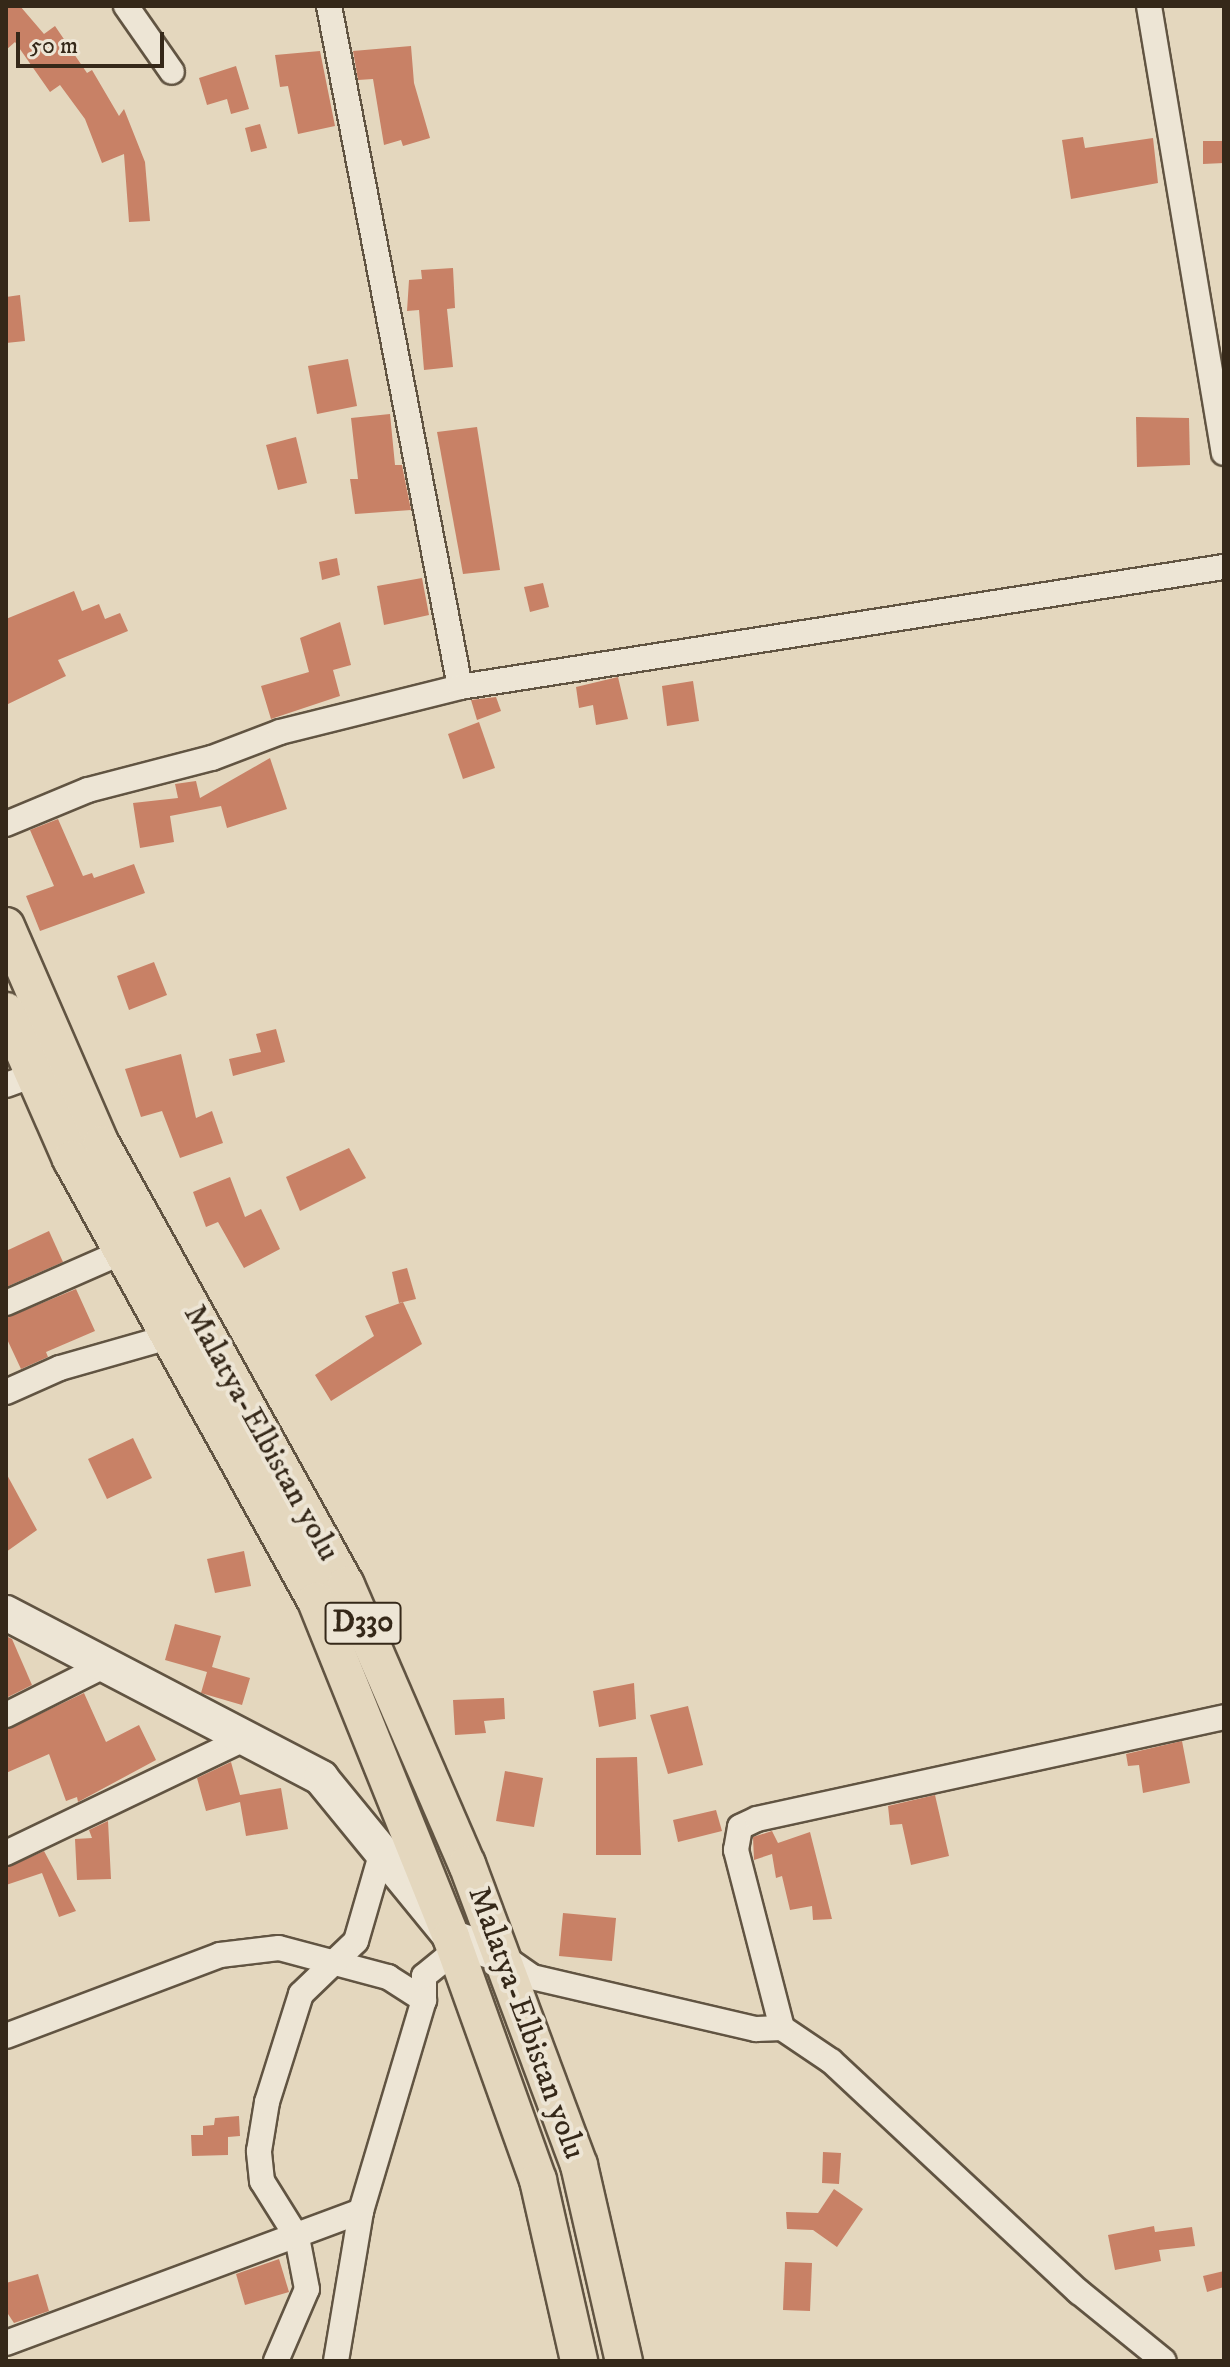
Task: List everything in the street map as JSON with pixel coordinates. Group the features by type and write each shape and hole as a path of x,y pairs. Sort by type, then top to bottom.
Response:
{"main road":[{"name":"Malatya-Elbistan yolu","path":"6,926 101,1144 346,1585 467,1864 579,2165 624,2361"},
{"name":"Malatya-Elbistan yolu","path":"6,1011 20,1080 71,1159 316,1601 454,1944 538,2180 579,2361"}],"street":[{"path":"126,6 172,72"},
{"path":"329,6 460,687"},
{"path":"1149,6 1224,453"},
{"path":"6,824 88,790 212,758 280,732 460,687 1224,567"},
{"path":"6,1303 122,1252"},
{"path":"6,1392 60,1368 169,1337"},
{"path":"6,1613 102,1667 321,1778 383,1848 454,1944 501,1955 532,1977 756,2029 782,2028 831,2061 1079,2292 1164,2361"},
{"path":"6,1715 102,1667"},
{"path":"782,2028 736,1850 740,1827 757,1819 1224,1717"},
{"path":"6,1853 244,1739"},
{"path":"276,2361 307,2289 297,2237 262,2181 259,2151 267,2102 301,1994 336,1965 356,1941 383,1848"},
{"path":"336,2361 361,2211 424,2000 424,1976 454,1944"},
{"path":"6,2036 220,1955 279,1948 388,1977 424,2000"},
{"path":"6,2343 361,2211"}],"building":[{"path":"6,6 20,6 44,34 55,26 87,73 92,70 119,116 124,109 145,162 150,221 129,222 124,154 102,163 85,119 60,85 50,92 15,42 6,50"},
{"path":"411,46 414,83 430,138 403,146 401,140 384,145 373,79 358,80 353,51"},
{"path":"320,51 335,126 298,134 288,86 280,87 275,55"},
{"path":"236,66 249,109 231,114 227,99 207,105 199,78"},
{"path":"260,124 267,148 251,152 245,128"},
{"path":"1083,137 1085,148 1153,138 1158,183 1071,199 1062,140"},
{"path":"1203,141 1224,141 1224,163 1203,164"},
{"path":"453,268 455,308 447,309 453,367 424,370 419,310 407,311 409,280 422,279 421,270"},
{"path":"20,295 25,341 6,343 6,297"},
{"path":"348,359 357,406 317,414 308,366"},
{"path":"390,414 395,465 402,465 411,510 355,514 350,479 358,479 351,418"},
{"path":"1136,417 1189,418 1190,465 1137,467"},
{"path":"477,427 500,570 463,574 437,432"},
{"path":"296,437 307,483 278,490 266,445"},
{"path":"337,558 340,575 322,580 319,562"},
{"path":"422,578 429,615 384,625 377,586"},
{"path":"543,583 549,607 530,612 524,587"},
{"path":"74,591 82,611 99,604 105,619 120,613 128,631 58,660 66,676 6,705 6,619"},
{"path":"340,622 351,665 333,670 340,696 271,719 261,686 309,672 300,638"},
{"path":"618,677 628,719 596,725 593,705 579,708 576,687"},
{"path":"693,681 699,721 667,726 662,686"},
{"path":"496,697 501,711 477,720 471,700"},
{"path":"479,722 495,768 463,779 448,734"},
{"path":"270,758 287,809 227,828 221,806 170,816 174,842 140,848 133,803 178,798 175,784 196,781 200,798"},
{"path":"58,819 83,876 92,873 94,878 134,864 145,893 40,931 26,896 54,886 30,830"},
{"path":"154,962 167,995 129,1010 117,976"},
{"path":"276,1029 285,1062 233,1076 229,1059 261,1052 256,1034"},
{"path":"181,1054 196,1118 212,1111 223,1143 180,1158 162,1111 141,1117 125,1069"},
{"path":"349,1148 366,1178 300,1211 286,1177"},
{"path":"230,1177 245,1217 261,1209 280,1249 244,1268 218,1222 206,1227 193,1192"},
{"path":"49,1231 63,1262 6,1287 6,1251"},
{"path":"407,1268 416,1299 399,1303 392,1272"},
{"path":"76,1289 95,1331 46,1352 48,1357 21,1369 6,1337 6,1318"},
{"path":"403,1302 422,1344 331,1401 315,1375 374,1336 365,1316"},
{"path":"133,1438 152,1478 107,1499 88,1459"},
{"path":"6,1473 37,1530 6,1552"},
{"path":"244,1551 251,1586 215,1593 207,1559"},
{"path":"175,1624 221,1636 212,1667 250,1678 242,1705 201,1693 207,1672 165,1660"},
{"path":"6,1636 12,1639 32,1685 6,1698"},
{"path":"634,1683 636,1719 599,1727 593,1691"},
{"path":"84,1693 106,1742 139,1725 156,1760 78,1802 77,1797 66,1801 49,1754 6,1773 6,1730"},
{"path":"504,1698 505,1719 484,1721 486,1733 455,1735 453,1700"},
{"path":"688,1706 703,1765 668,1774 650,1715"},
{"path":"1182,1741 1190,1783 1143,1793 1139,1765 1128,1766 1126,1754"},
{"path":"637,1757 641,1855 596,1855 596,1758"},
{"path":"231,1762 240,1795 281,1788 288,1829 246,1836 240,1802 206,1811 197,1778"},
{"path":"505,1771 543,1778 534,1827 496,1821"},
{"path":"935,1795 949,1856 911,1865 902,1824 890,1825 888,1806"},
{"path":"716,1810 722,1831 678,1842 673,1820"},
{"path":"108,1821 111,1879 77,1880 75,1839 92,1838 89,1830"},
{"path":"772,1831 778,1843 810,1832 832,1919 813,1920 812,1906 790,1910 782,1876 776,1878 772,1854 754,1860 753,1837"},
{"path":"44,1851 76,1911 59,1917 42,1873 6,1885 6,1868"},
{"path":"563,1913 616,1918 612,1961 559,1956"},
{"path":"239,2116 240,2136 228,2137 228,2155 192,2156 191,2135 203,2135 203,2126 214,2125 215,2118"},
{"path":"823,2152 841,2153 839,2184 822,2183"},
{"path":"834,2189 863,2209 837,2247 813,2230 787,2229 786,2212 818,2213"},
{"path":"1154,2226 1155,2232 1192,2227 1195,2246 1159,2250 1161,2261 1115,2270 1108,2235"},
{"path":"279,2259 289,2292 245,2305 236,2274"},
{"path":"785,2262 812,2263 810,2311 783,2310"},
{"path":"1224,2271 1224,2287 1207,2292 1203,2276"},
{"path":"38,2274 49,2311 14,2323 6,2311 6,2283"}]}
